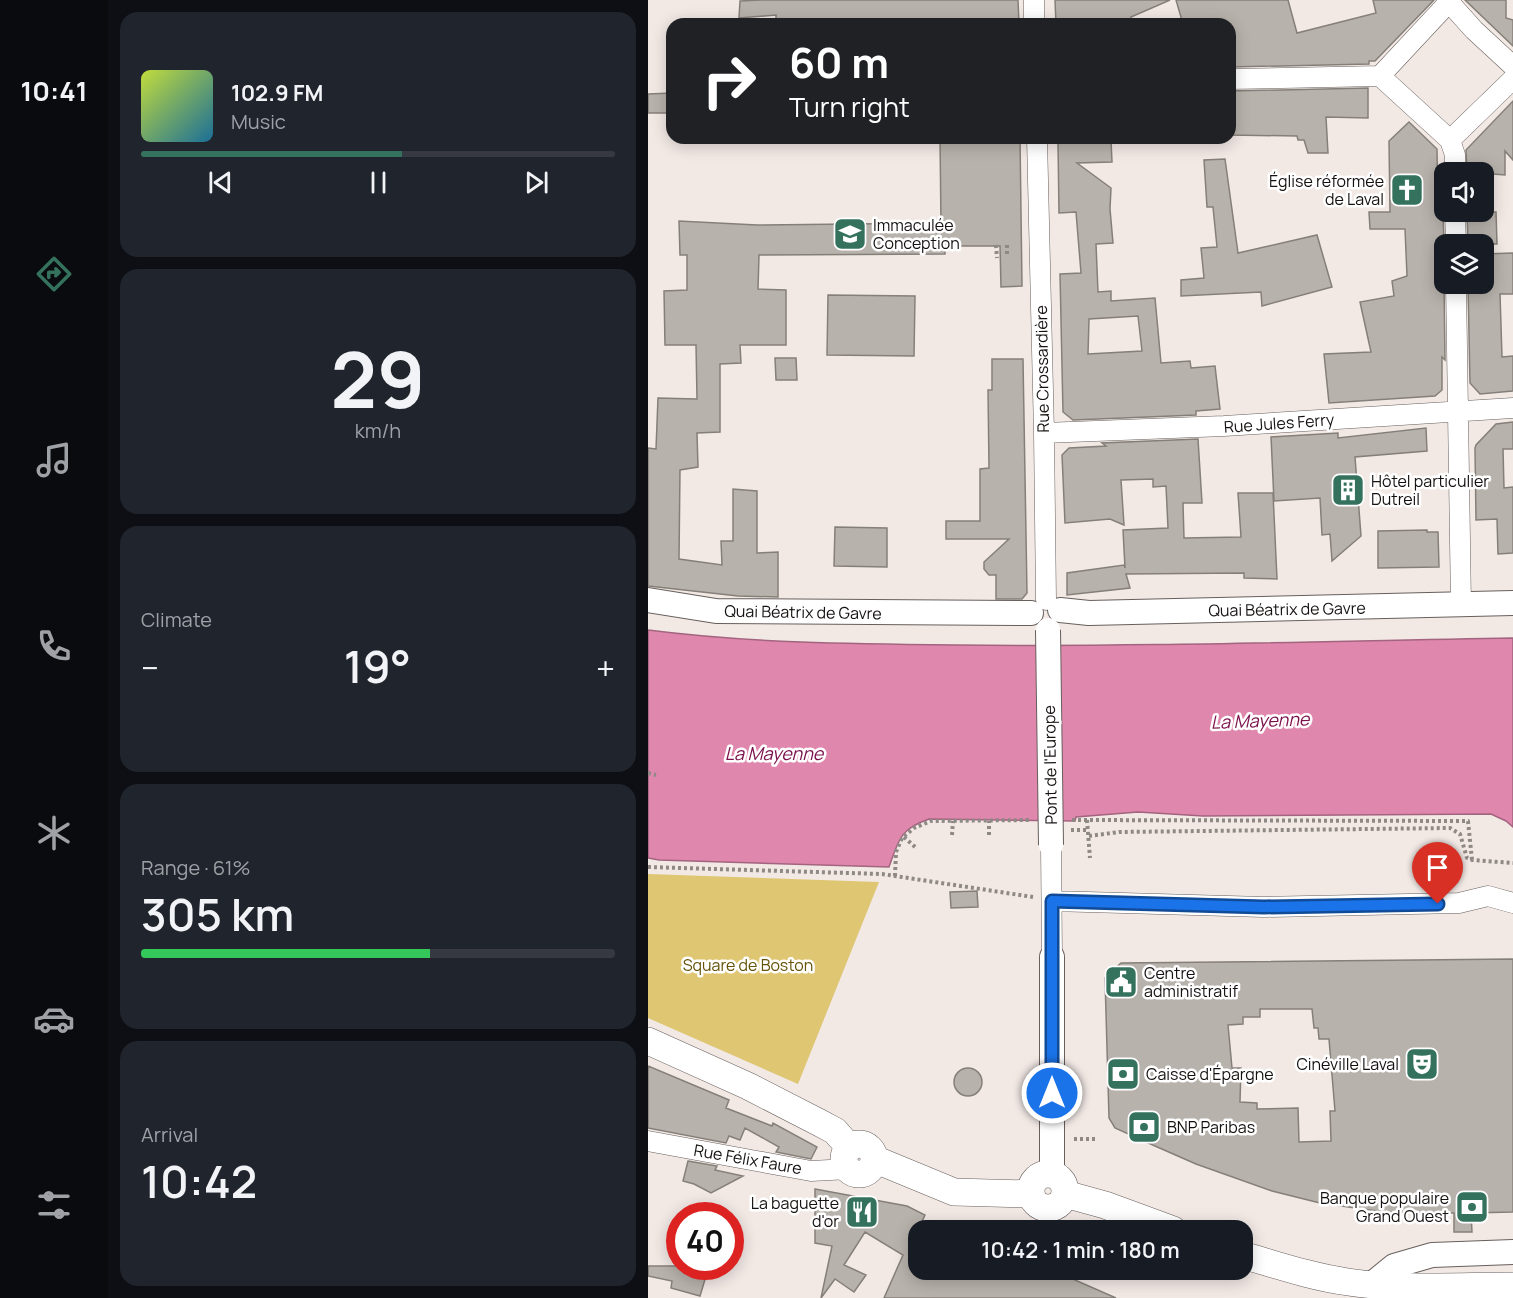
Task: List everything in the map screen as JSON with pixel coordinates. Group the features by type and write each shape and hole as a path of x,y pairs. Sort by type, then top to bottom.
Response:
{"main road":[{"path":"648,1041 748,1086 835,1131 858,1173 867,1171 874,1159 954,1192 1031,1194 1030,1188 1036,1178 1046,1174 1059,1184 1146,1220"},
{"path":"1253,1258 1326,1278 1372,1284 1513,1286"}],"street":[{"path":"1034,0 1034,18"},
{"path":"1380,76 1449,1 1474,30 1513,66"},
{"path":"1236,79 1380,76 1450,140 1455,162"},
{"path":"1450,140 1513,79"},
{"name":"Rue Crossardière","path":"1037,144 1046,613"},
{"path":"1456,294 1461,605"},
{"name":"Rue Jules Ferry","path":"1044,433 1224,426 1513,408"},
{"name":"Quai Béatrix de Gavre","path":"648,600 716,611 1046,613 1513,603"},
{"name":"Pont de l'Europe","path":"1046,613 1052,957"},
{"path":"1052,901 1264,907 1460,903 1488,896 1513,903"},
{"path":"1052,957 1059,1184"},
{"name":"Rue Félix Faure","path":"648,1141 811,1171 849,1159"},
{"path":"1372,1284 1394,1266 1432,1256 1513,1252"}],"path":[{"path":"996,245 997,258"},
{"path":"1007,245 1008,256"},
{"path":"648,773 656,775"},
{"path":"895,876 896,852 904,837 914,828 931,821 1033,820"},
{"path":"1065,820 1468,821 1473,860"},
{"path":"1087,820 1090,858"},
{"path":"952,835 953,821"},
{"path":"989,821 989,835"},
{"path":"1089,836 1119,832 1450,828 1460,834 1467,858 1512,863"},
{"path":"1072,830 1089,830"},
{"path":"904,837 915,847"},
{"path":"648,867 895,876 1052,901"}],"green space":[{"name":"Square de Boston","path":"648,874 879,882 798,1084 648,1018"}],"water":[{"name":"La Mayenne","path":"648,630 763,640 956,645 1513,638 1513,827 1491,814 1203,816 1138,812 1076,817 1075,821 929,819 906,831 895,849 889,867 648,858"}],"building":[{"path":"1018,0 1019,18 776,18 776,15 739,18 740,1"},
{"path":"1055,0 1170,0 1131,18 1056,18"},
{"path":"1176,0 1288,0 1297,33 1376,13 1373,0 1434,0 1375,61 1369,61 1369,64 1236,67 1236,18 1181,18"},
{"path":"1465,0 1506,0 1506,18 1513,20 1513,46"},
{"path":"1368,88 1368,118 1326,117 1328,153 1308,153 1304,140 1298,140 1297,136 1236,135 1236,91"},
{"path":"666,93 666,113 648,113 648,94"},
{"path":"1513,101 1513,160 1505,151 1505,175 1494,174 1494,162 1467,162 1466,150"},
{"path":"1409,122 1437,149 1437,162 1434,162 1434,222 1443,222 1444,234 1434,234 1434,294 1444,294 1445,360 1442,357 1442,390 1435,396 1329,403 1324,354 1371,352 1360,302 1394,296 1392,281 1407,276 1405,229 1370,229 1369,212 1390,212 1389,141"},
{"path":"940,144 1020,144 1022,286 1001,287 1000,246 945,246 945,254 759,255 758,289 786,290 786,345 740,345 741,363 720,364 720,432 697,433 698,467 680,470 679,559 722,565 721,541 733,541 733,489 757,491 757,553 778,552 778,597 738,596 648,586 648,448 656,449 658,398 697,399 696,345 665,345 664,291 687,290 687,255 680,255 679,221 757,225 941,223"},
{"path":"1058,144 1111,144 1112,162 1077,163 1111,188 1113,243 1096,244 1098,292 1111,291 1111,301 1155,298 1161,363 1190,361 1191,368 1215,366 1220,409 1196,411 1196,415 1073,420 1063,412 1060,274 1081,273 1076,212 1059,213","holes":["1138,316 1142,351 1088,354 1089,319"]},
{"path":"1225,159 1238,253 1317,235 1332,287 1262,306 1261,292 1181,296 1181,280 1204,278 1201,248 1217,247 1213,207 1207,207 1204,160"},
{"path":"1494,212 1496,212 1497,244 1494,244 1494,234 1468,234 1467,222 1494,222"},
{"path":"1513,253 1513,294 1500,294 1502,357 1513,356 1513,391 1480,394 1470,383 1468,294 1494,294 1494,254"},
{"path":"828,295 915,296 914,356 827,355"},
{"path":"775,358 796,358 797,380 776,380"},
{"path":"992,359 1023,359 1027,593 1022,599 996,599 996,575 989,575 984,569 984,562 1009,539 946,539 946,521 980,521 980,469 989,468 988,390 992,390"},
{"path":"1513,422 1513,449 1503,449 1504,488 1513,487 1513,553 1498,554 1497,519 1476,520 1475,448 1496,424"},
{"path":"1426,428 1427,451 1355,457 1361,536 1332,561 1330,534 1322,535 1320,498 1274,501 1271,437 1338,433 1338,438"},
{"path":"1198,439 1202,503 1183,503 1184,538 1241,537 1238,493 1273,493 1277,579 1244,578 1244,573 1126,574 1130,588 1067,595 1067,573 1124,565 1125,568 1123,530 1168,528 1166,486 1153,487 1153,479 1121,480 1124,525 1110,519 1065,523 1062,455 1069,448 1106,446 1102,443"},
{"path":"835,527 887,528 887,567 834,566"},
{"path":"1427,530 1427,532 1438,532 1439,567 1378,568 1378,531"},
{"path":"977,891 978,907 951,908 950,892"},
{"path":"1513,959 1513,1212 1471,1213 1472,1232 1454,1232 1454,1213 1384,1212 1320,1203 1272,1191 1196,1164 1115,1128 1109,1118 1105,978 1121,963","holes":["1260,1009 1312,1009 1314,1028 1318,1028 1319,1039 1329,1039 1335,1111 1330,1111 1331,1141 1299,1142 1298,1108 1257,1109 1257,1103 1240,1102 1241,1068 1232,1068 1228,1025 1243,1024 1243,1017 1260,1017"]},
{"path":"648,1066 729,1100 726,1108 772,1126 773,1123 817,1147 811,1159 776,1152 779,1147 745,1128 740,1140 729,1136 726,1143 648,1128"},
{"path":"968,1068 978,1072 982,1082 978,1092 968,1096 958,1092 954,1082 958,1072"},
{"path":"688,1161 717,1166 715,1170 743,1176 711,1193 683,1181"},
{"path":"815,1189 907,1206 925,1215 923,1220 908,1220 908,1280 1075,1280 1116,1298 884,1298 903,1255 865,1232 844,1265 866,1275 854,1292 835,1279 821,1298 832,1246 815,1243"},
{"path":"648,1266 666,1266 666,1280 648,1276"},
{"path":"667,1280 705,1280 700,1296 671,1288 672,1281"}],"place":[{"name":"Église réformée de Laval","path":"1407,190"},
{"name":"Immaculée Conception","path":"850,234"},
{"name":"Hôtel particulier Dutreil","path":"1348,490"},
{"name":"Centre administratif","path":"1121,982"},
{"name":"Cinéville Laval","path":"1422,1064"},
{"name":"Caisse d'Épargne","path":"1123,1074"},
{"name":"BNP Paribas","path":"1144,1127"},
{"name":"Banque populaire Grand Ouest","path":"1472,1207"},
{"name":"La baguette d'or","path":"862,1212"}],"route":[{"path":"1052,1093 1052,901 1264,907 1438,904"}]}
